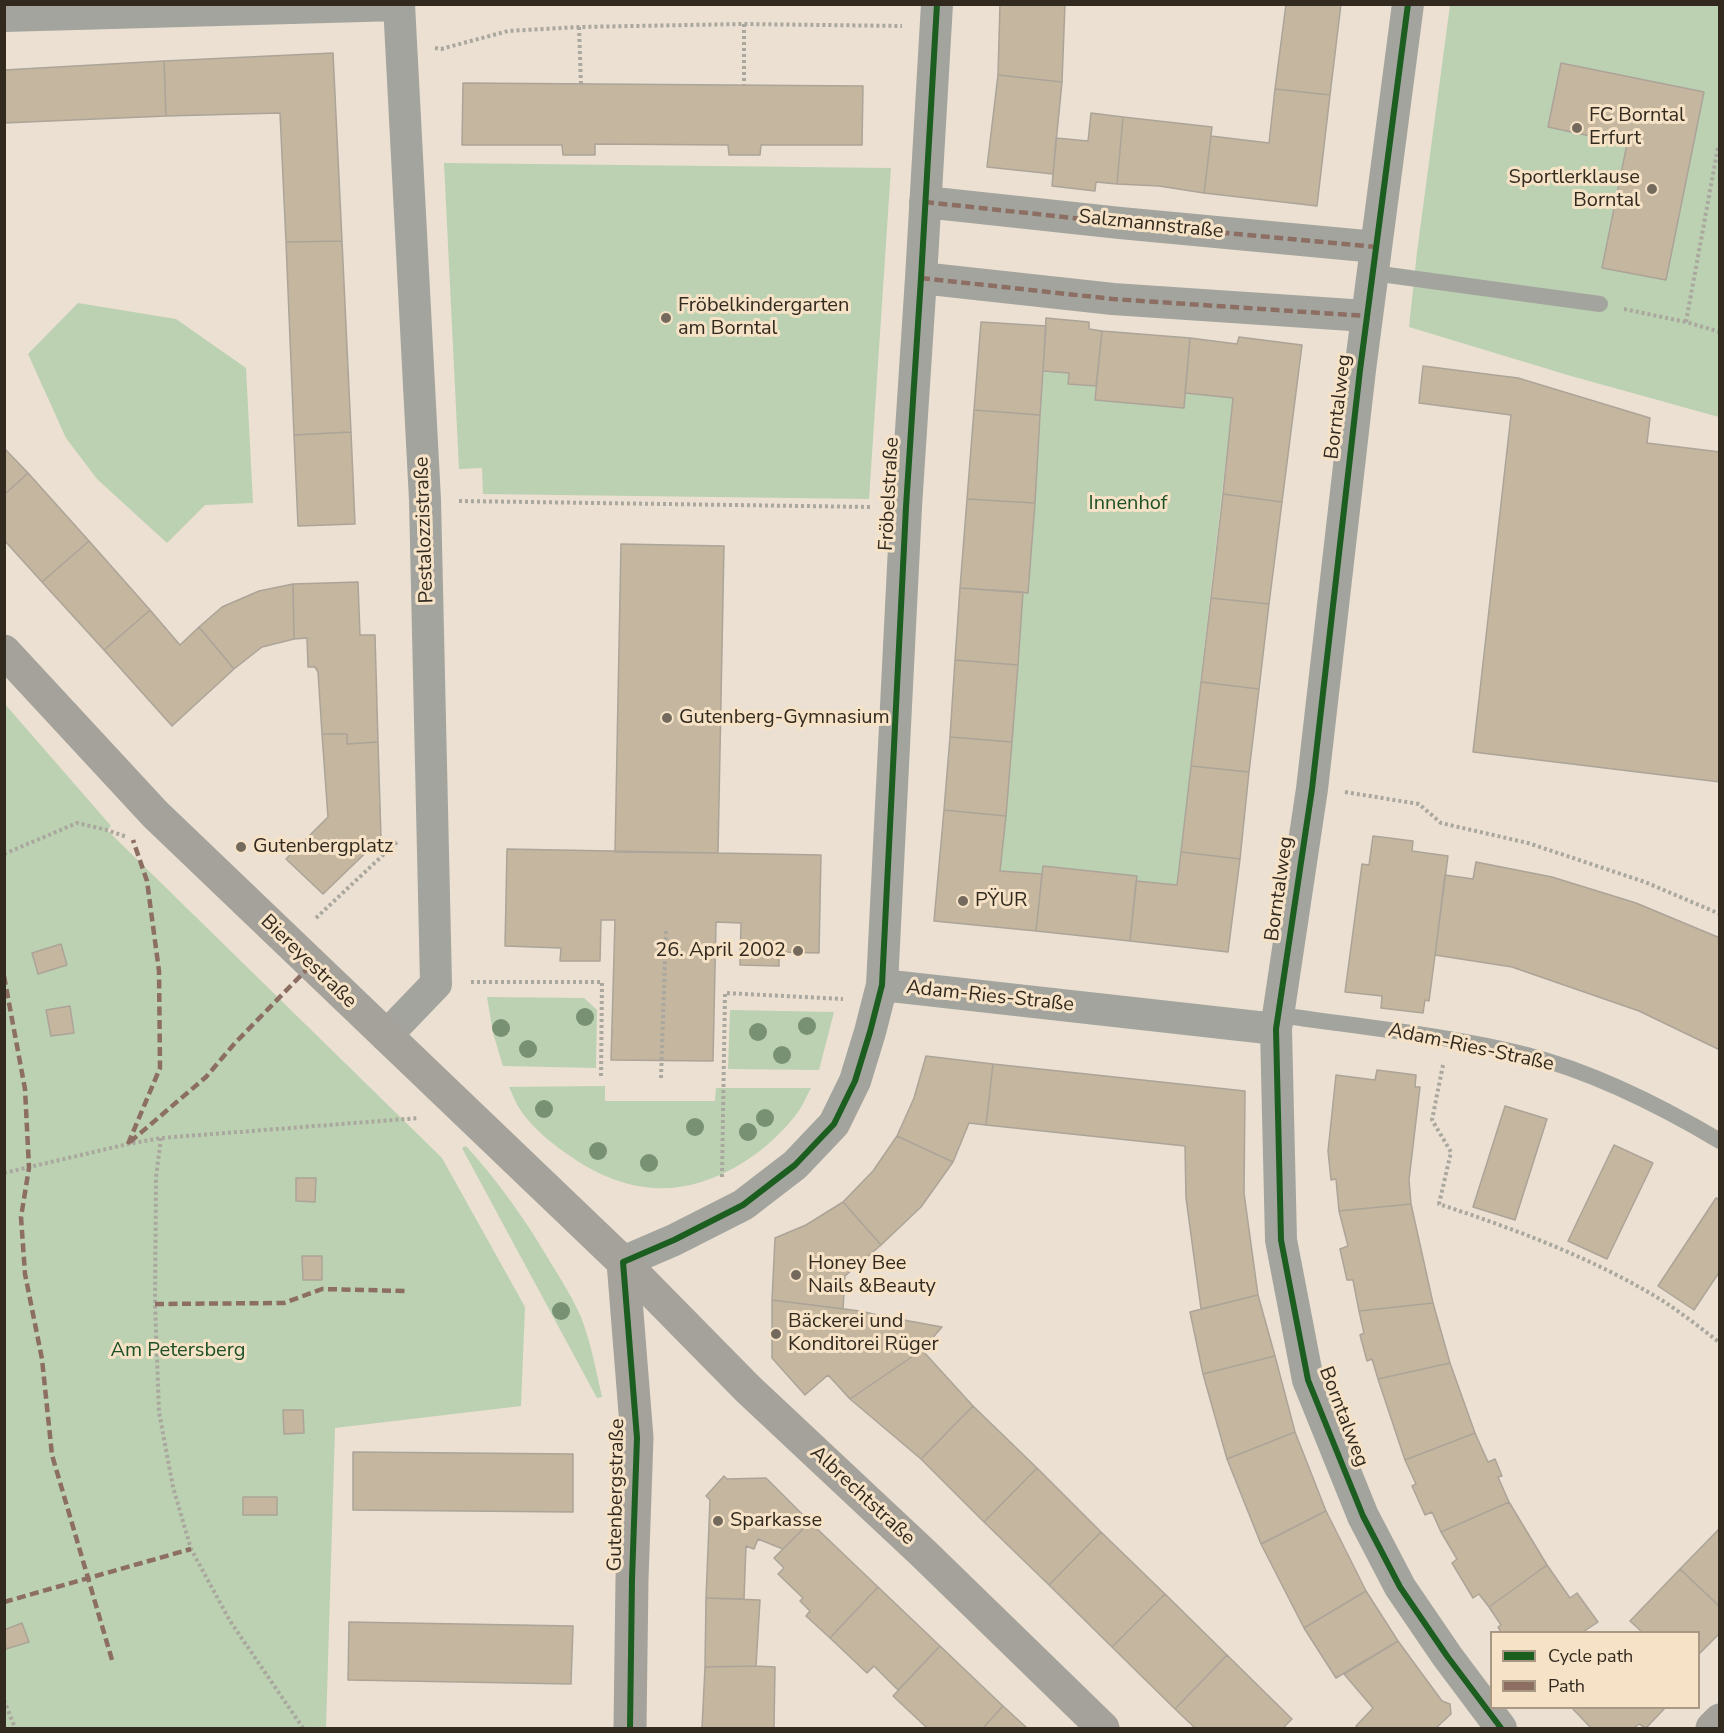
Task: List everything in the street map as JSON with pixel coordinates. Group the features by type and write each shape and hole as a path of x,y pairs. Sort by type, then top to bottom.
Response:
{"main road":[{"name":"Biereyestraße","path":"4,651 155,814 623,1262"},
{"name":"Gutenbergstraße","path":"623,1262 637,1438 630,1728"},
{"name":"Albrechtstraße","path":"623,1262 748,1389 916,1546 1103,1728"},
{"path":"1712,1728 1719,1720"}],"street":[{"name":"Fröbelstraße","path":"882,985 906,507 937,4"},
{"name":"Borntalweg","path":"1408,4 1366,316 1312,789 1278,1022 1281,1240 1308,1380 1363,1516 1400,1587 1447,1656 1501,1728"},
{"path":"4,16 399,5"},
{"name":"Pestalozzistraße","path":"386,1036 436,984 425,500 399,5"},
{"name":"Salzmannstraße","path":"925,202 1120,223 1375,260"},
{"path":"921,278 1113,299 1366,316"},
{"path":"623,1262 674,1240 743,1205 795,1165 834,1124 855,1081 882,985"},
{"name":"Adam-Ries-Straße","path":"882,985 1278,1022"}],"lane":[{"path":"1375,260 1600,304"},
{"name":"Adam-Ries-Straße","path":"1278,1022 1448,1039 1529,1056 1575,1070 1650,1102 1719,1141"}],"path":[{"path":"441,49 508,31 579,27 744,24 902,26"},
{"path":"744,24 744,85"},
{"path":"579,27 581,84"},
{"path":"1686,322 1718,147"},
{"path":"1600,304 1686,322 1719,332"},
{"path":"494,501 838,506"},
{"path":"1312,789 1419,804 1441,823 1528,843 1645,882 1719,914"},
{"path":"290,942 431,809"},
{"path":"4,854 77,823 106,830"},
{"path":"662,1078 666,929"},
{"path":"485,981 602,982 601,1078"},
{"path":"722,1217 725,993 837,999"},
{"path":"1448,1039 1432,1120 1451,1152 1439,1204 1556,1246 1608,1270 1692,1321 1719,1343"},
{"path":"4,1173 161,1138 406,1119 466,1112"},
{"path":"161,1138 156,1177 155,1316 159,1412 173,1488 191,1549 230,1622 303,1728"},
{"path":"4,1700 15,1728"}],"green space":[{"name":"FC Borntal Erfurt","path":"1450,5 1719,5 1719,417 1571,376 1409,327"},
{"name":"Fröbelkindergarten am Borntal","path":"444,163 891,168 869,499 483,494 482,468 459,469"},
{"path":"78,303 176,319 246,368 253,503 205,505 167,543 97,479 66,438 28,354"},
{"name":"Innenhof","path":"1043,371 1069,373 1068,384 1096,386 1096,400 1183,408 1185,393 1233,398 1177,885 1136,881 1136,876 1044,866 1042,874 1000,871 1023,592 1028,593"},
{"name":"Am Petersberg","path":"4,703 111,826 107,830 442,1158 525,1307 521,1406 335,1428 326,1728 5,1728"},
{"path":"487,997 584,998 597,1010 596,1068 503,1066 493,1033"},
{"path":"730,1010 834,1012 819,1070 728,1069"},
{"path":"605,1086 605,1101 715,1101 716,1088 811,1088 802,1106 782,1131 750,1158 713,1178 673,1188 653,1188 613,1179 568,1155 533,1125 518,1105 509,1087"},
{"path":"466,1146 523,1218 571,1297 588,1337 602,1397 597,1398 462,1148"}],"building":[{"path":"1000,4 1065,4 1062,82 998,75"},
{"path":"1286,4 1341,4 1330,95 1275,89"},
{"path":"333,53 342,241 286,242 280,113 166,116 164,61"},
{"path":"164,61 166,116 4,123 4,70"},
{"path":"1561,63 1704,92 1666,280 1602,268 1627,144 1548,127"},
{"path":"998,75 1062,82 1053,174 987,167"},
{"path":"463,83 863,86 862,145 761,145 760,155 729,155 728,145 595,144 595,155 563,155 562,145 462,145"},
{"path":"1275,89 1330,95 1317,206 1204,193 1211,136 1269,143"},
{"path":"1091,113 1123,117 1117,184 1096,182 1095,191 1052,186 1056,138 1088,141"},
{"path":"1123,117 1212,127 1204,193 1159,186 1117,184"},
{"path":"342,241 351,432 294,435 286,242"},
{"path":"1046,318 1089,322 1089,329 1102,331 1096,386 1068,384 1069,373 1043,371"},
{"path":"981,322 1046,326 1040,415 974,410"},
{"path":"1102,331 1190,338 1184,408 1095,400"},
{"path":"1239,337 1302,345 1282,502 1223,494 1233,398 1185,393 1190,338 1237,344"},
{"path":"1423,366 1518,378 1650,418 1647,443 1720,452 1720,782 1473,752 1511,415 1419,403"},
{"path":"974,410 1040,415 1035,503 967,499"},
{"path":"351,432 355,524 298,526 294,435"},
{"path":"4,448 28,473 4,495"},
{"path":"28,473 89,541 42,582 4,540 4,495"},
{"path":"1223,494 1282,502 1269,604 1211,598"},
{"path":"967,499 1035,503 1028,593 960,588"},
{"path":"89,541 150,610 104,650 42,582"},
{"name":"Gutenberg-Gymnasium","path":"621,544 724,546 718,853 615,852"},
{"path":"358,582 360,635 375,635 378,742 347,744 347,734 322,734 318,672 315,667 308,667 307,638 294,639 293,584"},
{"path":"293,584 294,639 262,647 234,669 199,627 222,607 259,591"},
{"path":"960,588 1023,592 1018,665 955,660"},
{"path":"1211,598 1269,604 1259,689 1201,682"},
{"path":"150,610 180,645 199,627 234,669 172,726 104,650"},
{"path":"955,660 1018,665 1012,742 950,737"},
{"path":"1201,682 1259,689 1249,772 1191,766"},
{"path":"322,734 347,734 347,744 378,742 381,838 323,894 286,859 328,817"},
{"path":"950,737 1012,742 1006,816 944,810"},
{"path":"1191,766 1249,772 1240,859 1181,852"},
{"path":"944,810 1006,816 1000,871 1042,874 1036,931 934,921"},
{"path":"1373,836 1413,841 1412,851 1448,856 1429,1001 1425,1000 1423,1013 1381,1008 1382,996 1345,992 1362,864 1369,865"},
{"path":"507,849 821,855 819,953 779,952 779,966 740,965 741,923 716,922 713,1061 611,1060 615,920 601,920 600,961 560,961 561,948 505,946"},
{"path":"1181,852 1240,859 1228,952 1130,941 1136,881 1177,885"},
{"path":"1476,862 1552,877 1636,903 1720,938 1720,1050 1639,1011 1512,967 1435,955 1445,875 1473,879"},
{"path":"1043,866 1137,876 1130,941 1036,931"},
{"path":"61,944 67,965 38,974 32,953"},
{"path":"70,1006 74,1033 51,1036 46,1010"},
{"path":"926,1056 993,1064 986,1125 969,1123 953,1162 897,1136 914,1098"},
{"path":"993,1064 1245,1091 1244,1193 1258,1295 1201,1309 1186,1198 1185,1146 986,1125"},
{"path":"1377,1070 1416,1075 1415,1087 1420,1087 1409,1180 1411,1204 1339,1211 1336,1179 1331,1180 1328,1151 1336,1075 1375,1080"},
{"path":"1505,1106 1547,1119 1515,1220 1473,1207"},
{"path":"897,1136 953,1162 921,1207 881,1245 843,1202 873,1171"},
{"path":"1614,1145 1653,1163 1607,1259 1568,1241"},
{"path":"296,1178 316,1178 315,1202 296,1201"},
{"path":"1716,1198 1720,1200 1720,1271 1694,1310 1658,1286"},
{"path":"843,1202 881,1245 845,1276 843,1309 772,1300 775,1238 806,1225"},
{"path":"1411,1204 1433,1303 1359,1311 1353,1280 1347,1280 1340,1249 1348,1246 1339,1211"},
{"path":"302,1256 322,1256 322,1280 303,1280"},
{"path":"1258,1295 1275,1356 1203,1374 1190,1312"},
{"path":"772,1300 860,1311 942,1327 922,1350 850,1399 828,1375 805,1395 772,1358"},
{"path":"1433,1303 1450,1363 1378,1379 1372,1359 1367,1361 1360,1335 1364,1333 1359,1311"},
{"path":"922,1350 973,1406 921,1459 850,1399"},
{"path":"1275,1356 1295,1432 1227,1459 1203,1374"},
{"path":"1450,1363 1475,1433 1405,1460 1378,1379"},
{"path":"973,1406 1037,1468 984,1522 921,1459"},
{"path":"283,1410 303,1410 304,1433 284,1434"},
{"path":"1295,1432 1326,1511 1261,1544 1227,1459"},
{"path":"1475,1433 1488,1462 1495,1459 1502,1476 1498,1477 1509,1502 1441,1532 1432,1512 1425,1515 1412,1486 1416,1484 1405,1460"},
{"path":"353,1452 573,1454 573,1512 353,1510"},
{"path":"1037,1468 1101,1532 1049,1585 984,1522"},
{"path":"724,1476 727,1479 766,1478 810,1522 783,1549 758,1539 754,1549 746,1546 744,1599 706,1598 710,1500 706,1496"},
{"path":"243,1497 277,1497 277,1515 243,1515"},
{"path":"1509,1502 1547,1565 1489,1607 1479,1594 1473,1598 1452,1563 1457,1559 1441,1532"},
{"path":"1326,1511 1366,1591 1304,1628 1261,1544"},
{"path":"810,1522 878,1587 830,1638 806,1616 810,1611 800,1601 803,1598 778,1574 784,1568 774,1558"},
{"path":"1720,1528 1720,1607 1680,1569"},
{"path":"1101,1532 1165,1594 1112,1647 1049,1585"},
{"path":"1547,1565 1570,1598 1577,1593 1598,1622 1584,1631 1500,1631 1498,1627 1501,1625 1489,1607"},
{"path":"1680,1569 1720,1607 1720,1633 1700,1653 1700,1631 1641,1631 1630,1621"},
{"path":"878,1587 940,1646 898,1690 874,1666 867,1673 830,1638"},
{"path":"1366,1591 1398,1641 1336,1678 1304,1628"},
{"path":"1165,1594 1227,1655 1175,1709 1112,1647"},
{"path":"706,1598 760,1600 756,1666 705,1667"},
{"path":"349,1622 573,1626 571,1684 348,1680"},
{"path":"22,1623 29,1642 6,1649 4,1630"},
{"path":"1398,1641 1442,1701 1450,1704 1451,1714 1436,1728 1358,1728 1356,1726 1373,1708 1344,1674"},
{"path":"940,1646 1003,1706 983,1728 927,1728 893,1696"},
{"path":"1227,1655 1292,1719 1283,1728 1195,1728 1175,1709"},
{"path":"705,1667 775,1667 774,1728 702,1728"},
{"path":"1003,1706 1027,1728 983,1728"},
{"path":"1573,1709 1664,1709 1646,1728 1639,1724 1634,1728 1591,1728"}],"marked path":[{"path":"925,202 1376,247"},
{"path":"921,278 1113,299 1366,316"},
{"path":"128,1144 160,1068 159,971 147,881 133,840"},
{"path":"130,1142 206,1077 235,1043 312,964"},
{"path":"4,976 25,1089 29,1168 21,1217 25,1274 42,1359 52,1455 112,1660"},
{"path":"155,1304 284,1303 322,1289 405,1291"},
{"path":"4,1602 191,1549"}],"cycle path":[{"path":"630,1728 637,1438 623,1262 674,1240 743,1205 795,1165 834,1124 855,1081 882,985 906,507 937,4"},
{"path":"1408,4 1360,370 1312,789 1276,1029 1281,1240 1308,1380 1363,1516 1400,1587 1447,1656 1501,1728"}],"place":[{"name":"FC Borntal Erfurt","path":"1577,128"},
{"name":"Sportlerklause Borntal","path":"1652,189"},
{"name":"Fröbelkindergarten am Borntal","path":"666,318"},
{"name":"Gutenberg-Gymnasium","path":"667,718"},
{"name":"Gutenbergplatz","path":"241,847"},
{"name":"PŸUR","path":"963,901"},
{"name":"26. April 2002","path":"798,951"},
{"name":"Honey Bee Nails &Beauty","path":"796,1275"},
{"name":"Bäckerei und Konditorei Rüger","path":"776,1334"},
{"name":"Sparkasse","path":"718,1521"}]}
